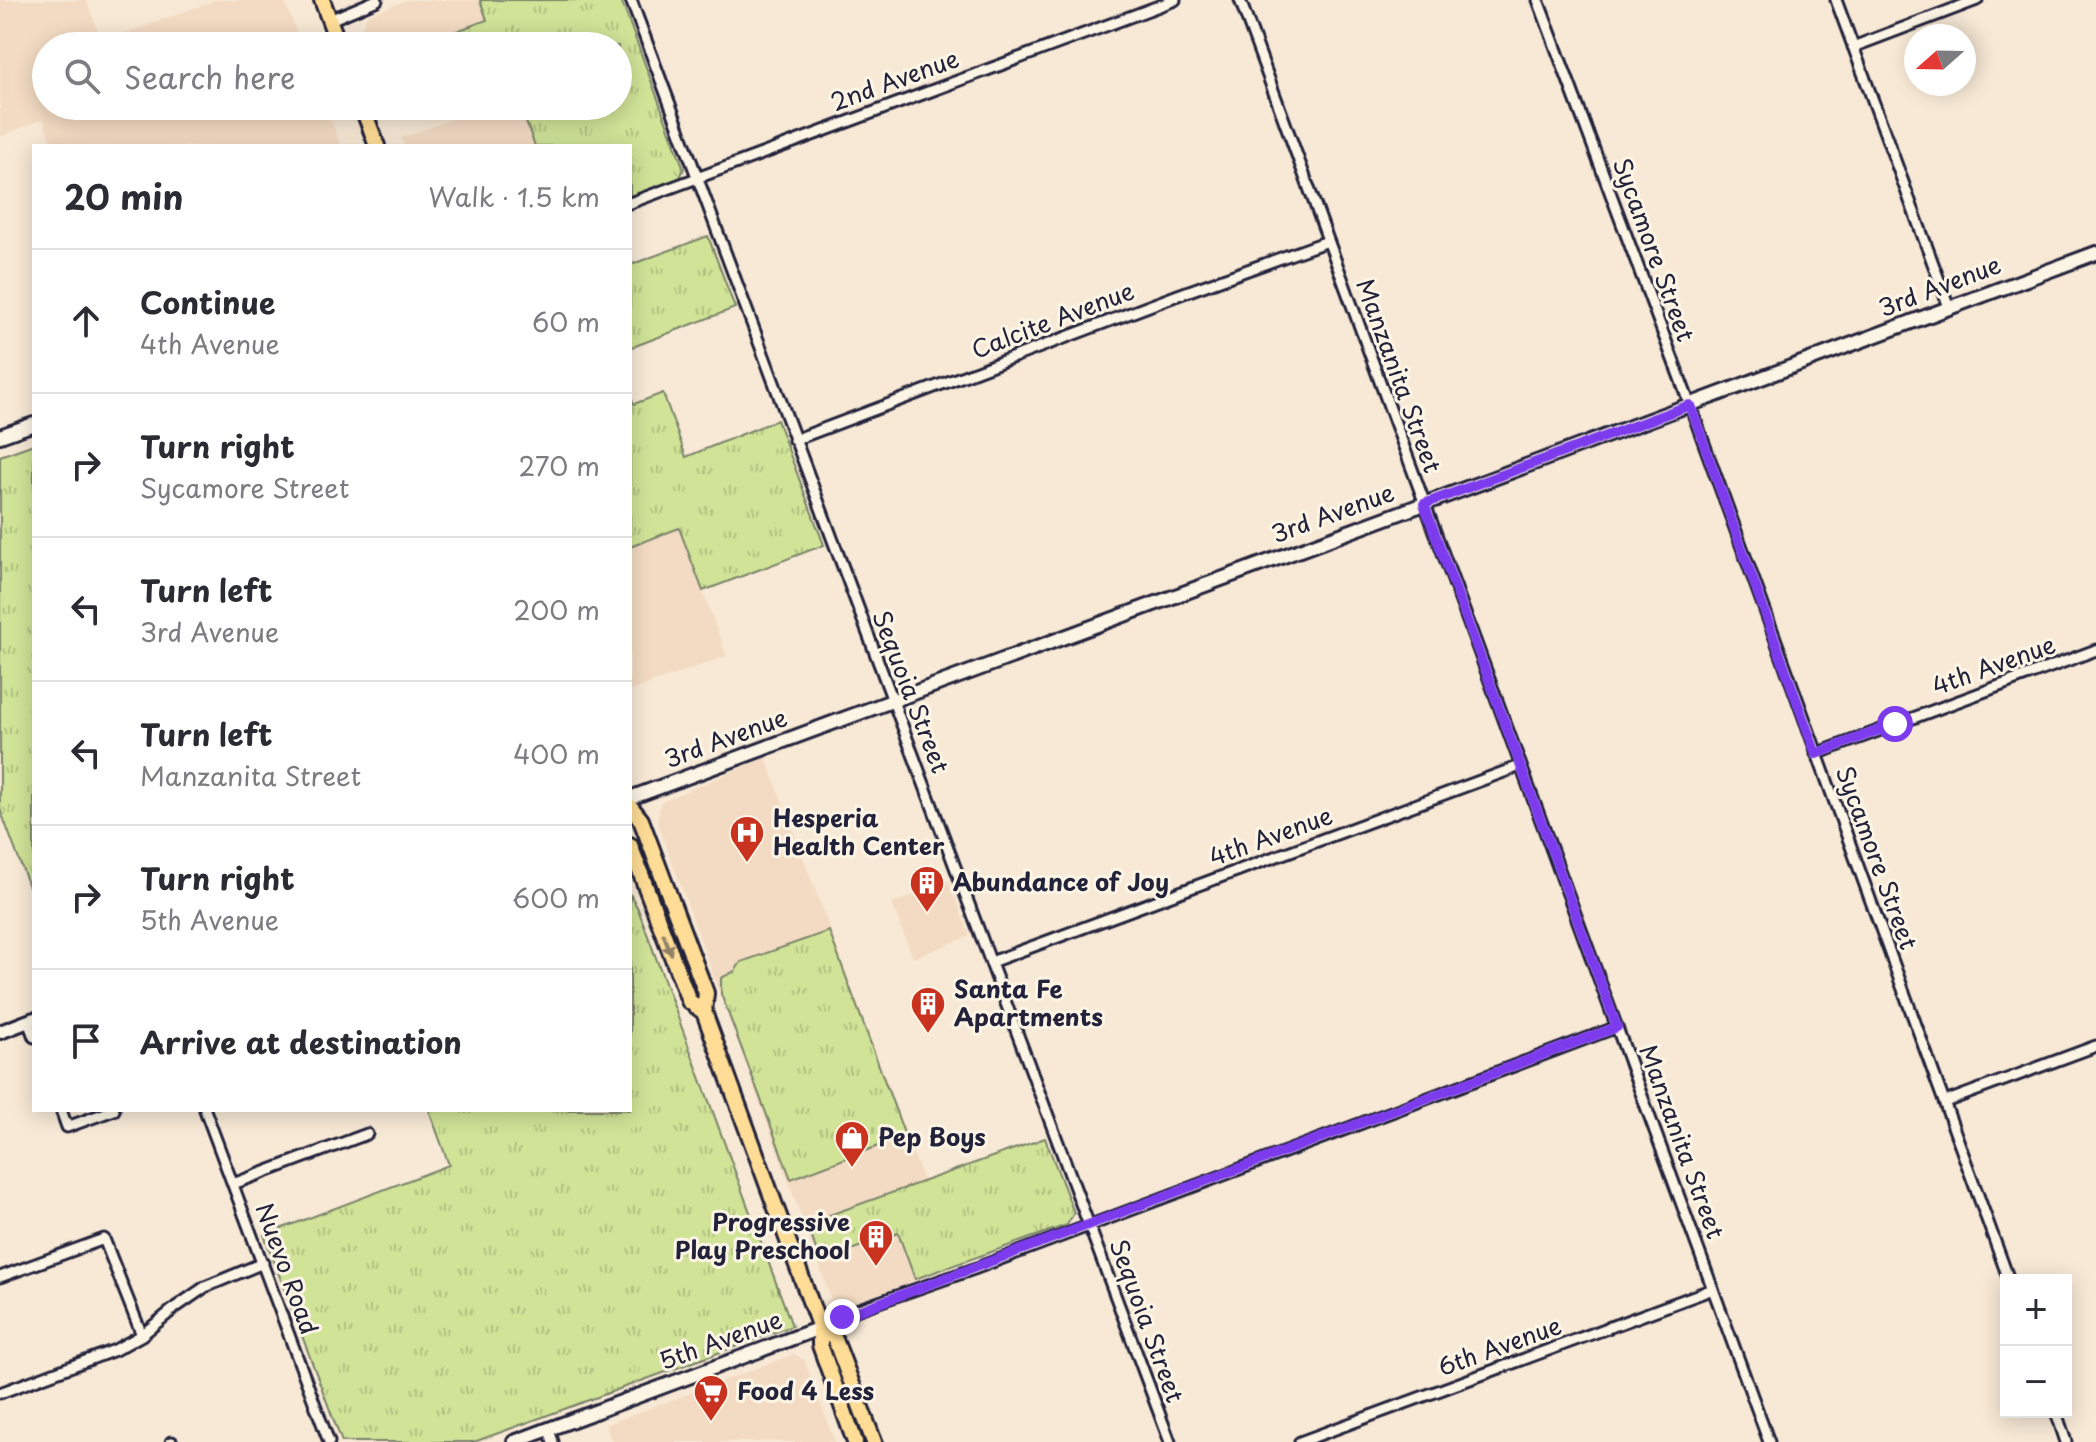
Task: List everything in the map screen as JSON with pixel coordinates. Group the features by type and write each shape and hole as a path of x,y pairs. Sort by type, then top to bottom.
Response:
{"main road":[{"path":"322,0 334,32"},
{"path":"367,120 376,144"},
{"path":"632,809 641,820 706,993 704,1012 820,1328 820,1345 855,1442"},
{"path":"632,850 689,1001 704,1012"},
{"path":"820,1328 834,1337 874,1442"}],"street":[{"path":"330,20 377,0"},
{"name":"Sequoia Street","path":"631,0 1170,1442"},
{"name":"2nd Avenue","path":"632,202 1175,0"},
{"name":"Manzanita Street","path":"1240,0 1769,1442"},
{"name":"Sycamore Street","path":"1538,0 1690,405 2007,1274"},
{"path":"1836,0 1949,307"},
{"path":"1853,47 1977,0"},
{"name":"Calcite Avenue","path":"794,440 1328,241"},
{"name":"3rd Avenue","path":"632,797 2096,253"},
{"path":"0,436 32,425"},
{"name":"4th Avenue","path":"1816,754 2096,650"},
{"name":"4th Avenue","path":"991,962 1520,766"},
{"path":"0,1032 31,1020"},
{"name":"5th Avenue","path":"514,1442 820,1328 856,1310 974,1269 1617,1027"},
{"path":"1945,1102 2096,1046"},
{"path":"62,1112 67,1127 108,1112"},
{"name":"Nuevo Road","path":"206,1112 329,1442"},
{"path":"233,1184 367,1134"},
{"path":"0,1277 104,1239 142,1335"},
{"path":"0,1393 115,1350 142,1335 205,1287 263,1263"},
{"name":"6th Avenue","path":"1300,1442 1713,1289"},
{"path":"2058,1418 2066,1442"},
{"path":"549,1429 553,1442"}],"shaded area":[{"path":"0,0 86,0 98,32 32,32 32,120 41,120 0,137"},
{"path":"216,0 284,0 297,32 129,32"},
{"path":"408,0 480,0 488,20 454,32 362,32 367,15"},
{"path":"43,120 331,120 340,144 52,144"},
{"path":"449,120 525,120 534,144 403,144 401,138"},
{"path":"679,528 727,656 632,690 632,546"},
{"path":"766,757 955,1266 846,1306 833,1304 657,821 661,802"},
{"path":"949,881 970,936 913,958 892,904"},
{"path":"794,1354 804,1359 835,1442 612,1442 605,1425"}],"green space":[{"path":"480,0 621,0 684,169 679,179 632,195 632,144 534,144 525,120 632,120 632,32 454,32 487,20"},
{"path":"708,236 735,308 632,347 632,264"},
{"path":"663,393 686,457 777,420 824,545 703,591 679,528 632,546 632,400 634,404"},
{"path":"32,445 32,895 0,809 0,456"},
{"path":"632,898 792,1326 474,1442 342,1442 264,1235 449,1165 430,1112 632,1112"},
{"path":"829,931 905,1136 791,1179 721,994 721,978 735,971 741,962"},
{"path":"1045,1138 1074,1213 1067,1225 915,1279 898,1233 820,1261 807,1223"}],"place":[{"name":"Hesperia Health Center","path":"747,864"},
{"name":"Abundance of Joy","path":"927,914"},
{"name":"Santa Fe Apartments","path":"928,1035"},
{"name":"Pep Boys","path":"852,1169"},
{"name":"Progressive Play Preschool","path":"876,1268"},
{"name":"Food 4 Less","path":"711,1423"}],"route":[{"path":"842,1317 1617,1027 1424,504 1690,405 1816,754 1895,724"}]}
